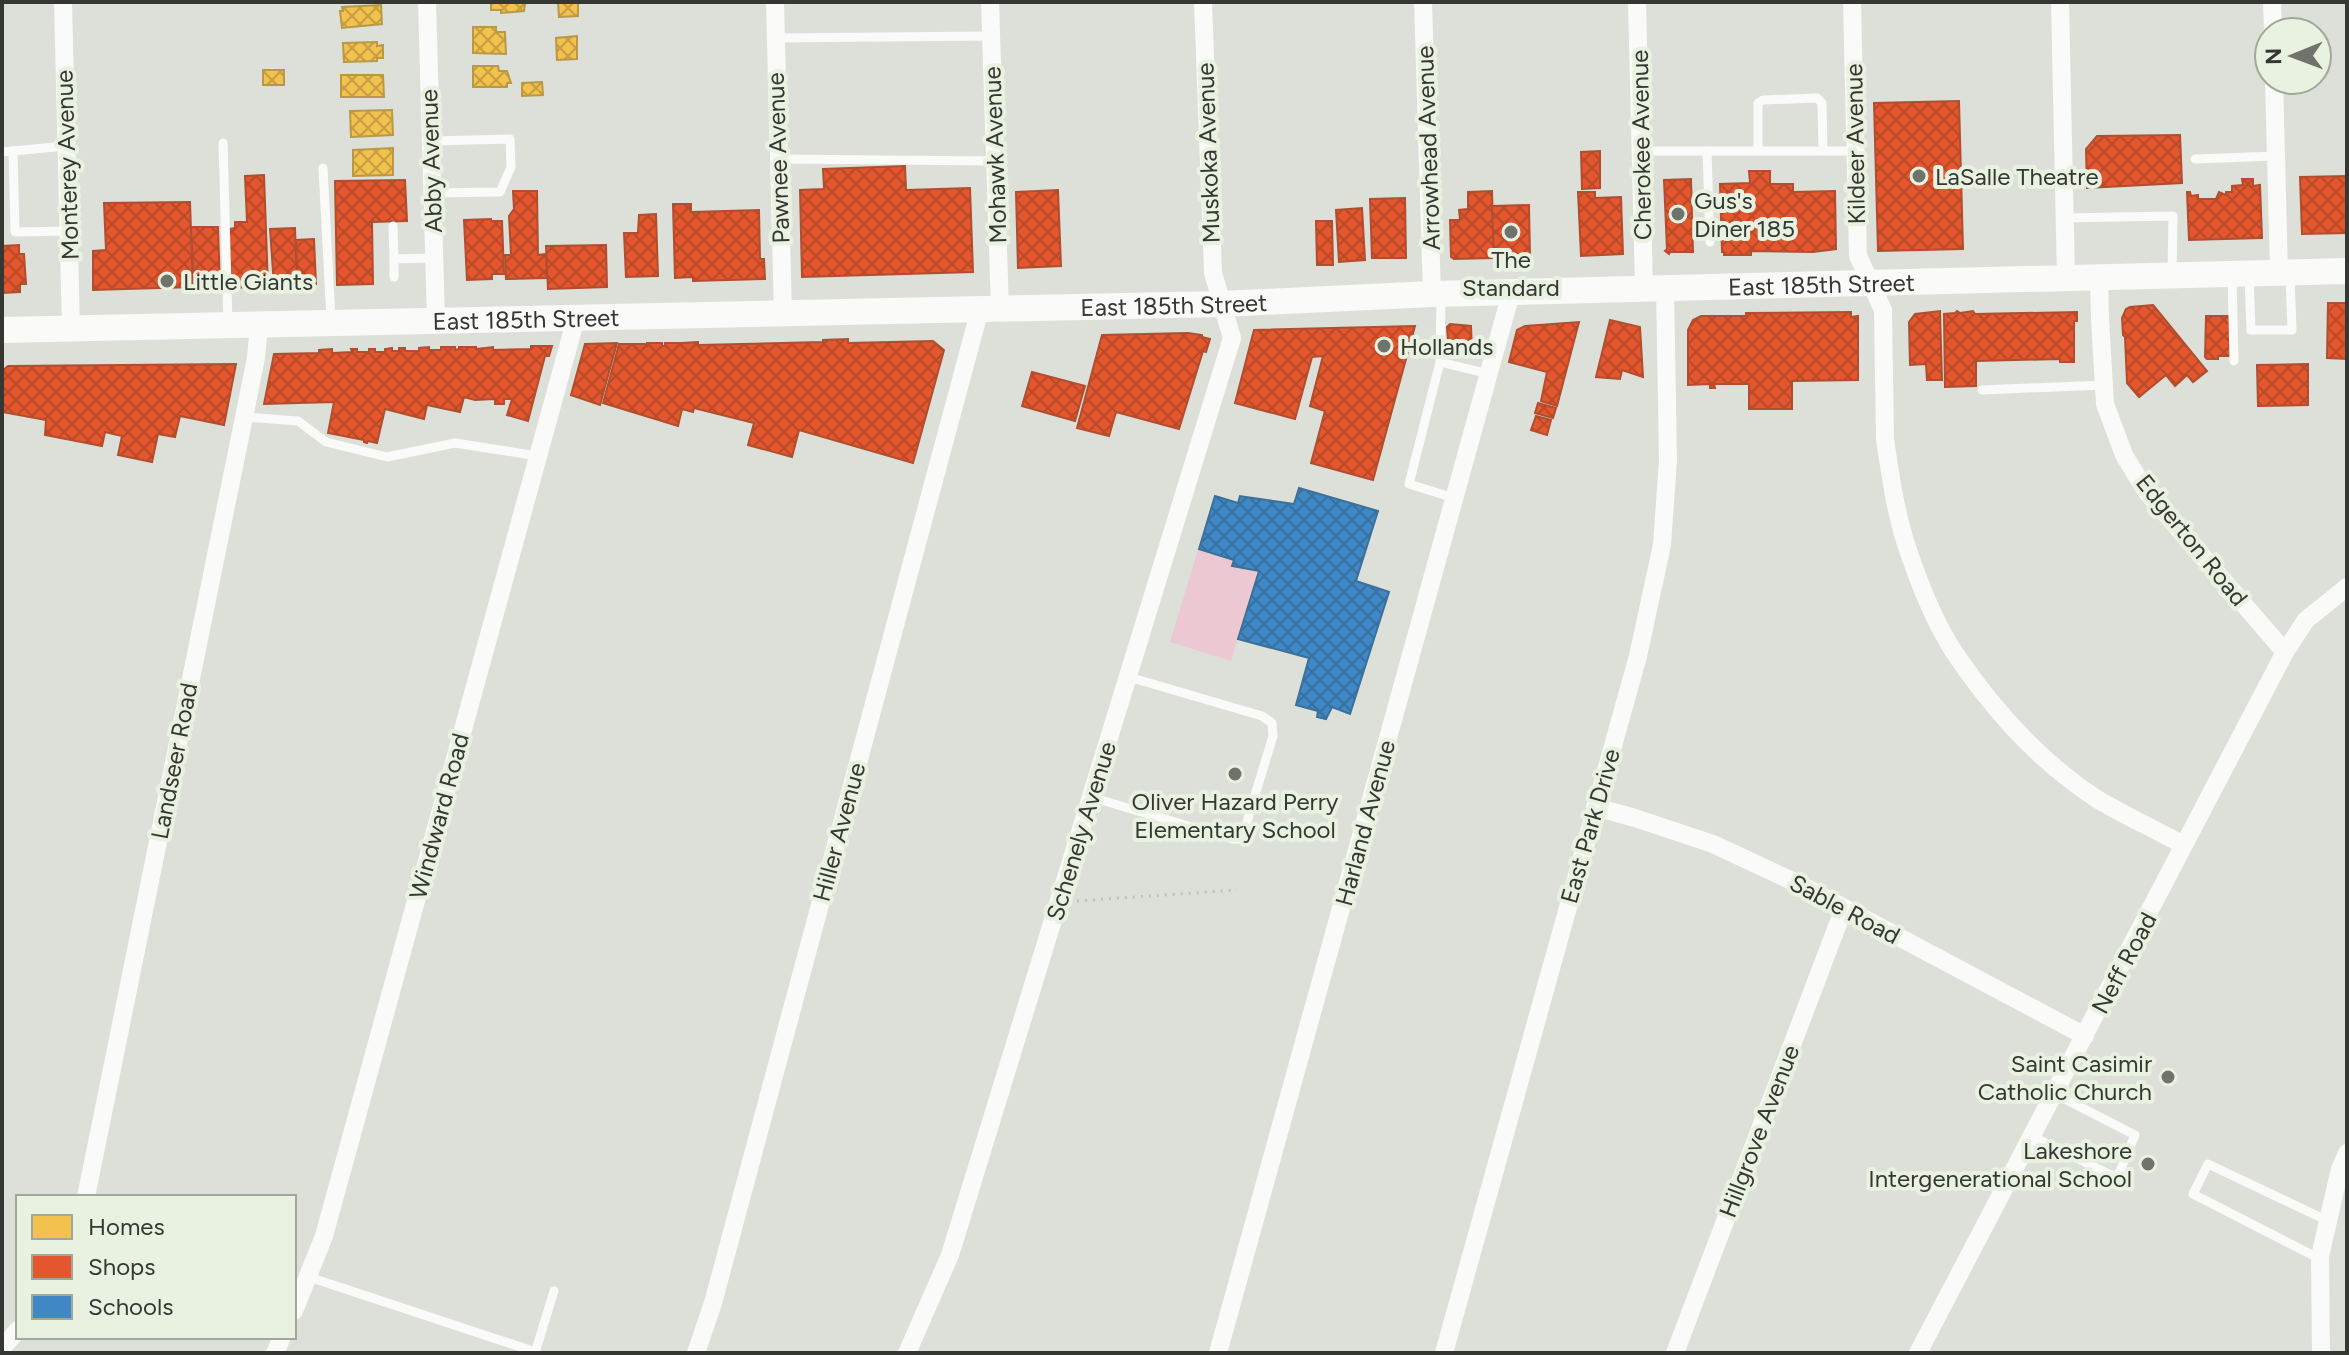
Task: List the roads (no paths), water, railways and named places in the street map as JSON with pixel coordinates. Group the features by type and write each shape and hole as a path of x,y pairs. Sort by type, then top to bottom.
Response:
{"street":[{"name":"Monterey Avenue","path":"63,2 71,329"},
{"name":"Abby Avenue","path":"427,2 436,321"},
{"name":"Pawnee Avenue","path":"775,2 783,314"},
{"name":"Mohawk Avenue","path":"990,2 995,161 990,309"},
{"name":"Muskoka Avenue","path":"1203,2 1213,273 1221,304"},
{"name":"Arrowhead Avenue","path":"1423,2 1436,294"},
{"name":"Cherokee Avenue","path":"1637,2 1641,151 1655,288"},
{"name":"Kildeer Avenue","path":"1852,2 1858,256 1883,310 1885,439 1904,539 1929,606 1953,651 2009,723 2050,763 2097,798 2183,845"},
{"path":"2060,2 2066,279"},
{"path":"2274,96 2285,272"},
{"name":"East 185th Street","path":"2,330 1221,304 1436,294 2347,271"},
{"name":"Edgerton Road","path":"2099,278 2105,404 2124,455 2146,491 2285,652"},
{"name":"East Park Drive","path":"1444,1353 1638,656 1662,545 1668,460 1655,288"},
{"name":"Harland Avenue","path":"1218,1353 1511,293"},
{"name":"Schenely Avenue","path":"907,1353 950,1255 1232,338 1221,304"},
{"name":"Hiller Avenue","path":"696,1353 713,1303 990,309"},
{"name":"Windward Road","path":"296,1306 328,1221 576,318"},
{"name":"Landseer Road","path":"86,1195 256,358 259,325"},
{"name":"Neff Road","path":"1918,1353 2285,652 2306,620 2347,587"},
{"name":"Sable Road","path":"1595,807 1713,844 1803,886 2085,1036"},
{"name":"Hillgrove Avenue","path":"1675,1353 1844,908"},
{"path":"2321,1353 2320,1259 2340,1169 2347,1153"},
{"path":"2,1348 16,1332"}],"lane":[{"path":"775,38 991,36"},
{"path":"1758,150 1758,103 1763,100 1817,98 1822,103 1823,151"},
{"path":"431,141 510,139 511,167 500,192 432,193"},
{"path":"223,143 228,325"},
{"path":"66,146 7,151 15,232 69,231"},
{"path":"1641,151 1856,151"},
{"path":"1707,151 1710,242"},
{"path":"2195,159 2276,156"},
{"path":"779,159 995,161"},
{"path":"323,168 331,323"},
{"path":"2064,218 2173,216 2172,276"},
{"path":"393,226 394,277"},
{"path":"394,259 434,258"},
{"path":"2240,274 2251,330 2292,330 2285,272"},
{"path":"2234,361 2240,274"},
{"path":"1436,294 1440,362 1409,484 1455,498"},
{"path":"1440,362 1489,374"},
{"path":"1982,390 2104,385"},
{"path":"244,417 298,421 326,442 387,457 455,443 538,456"},
{"path":"1091,797 1232,839 1243,835 1273,736 1272,723 1262,716 1129,677"},
{"path":"2032,1136 2117,1178 2135,1135 2055,1094"},
{"path":"2320,1259 2193,1194 2208,1164 2328,1221"},
{"path":"309,1277 536,1352 554,1291"}],"place":[{"name":"LaSalle Theatre","path":"1919,176"},
{"name":"Gus's Diner 185","path":"1678,214"},
{"name":"The Standard","path":"1511,232"},
{"name":"Little Giants","path":"167,281"},
{"name":"Hollands","path":"1384,346"},
{"name":"Oliver Hazard Perry Elementary School","path":"1235,774"},
{"name":"Saint Casimir Catholic Church","path":"2168,1077"},
{"name":"Lakeshore Intergenerational School","path":"2148,1164"}]}
